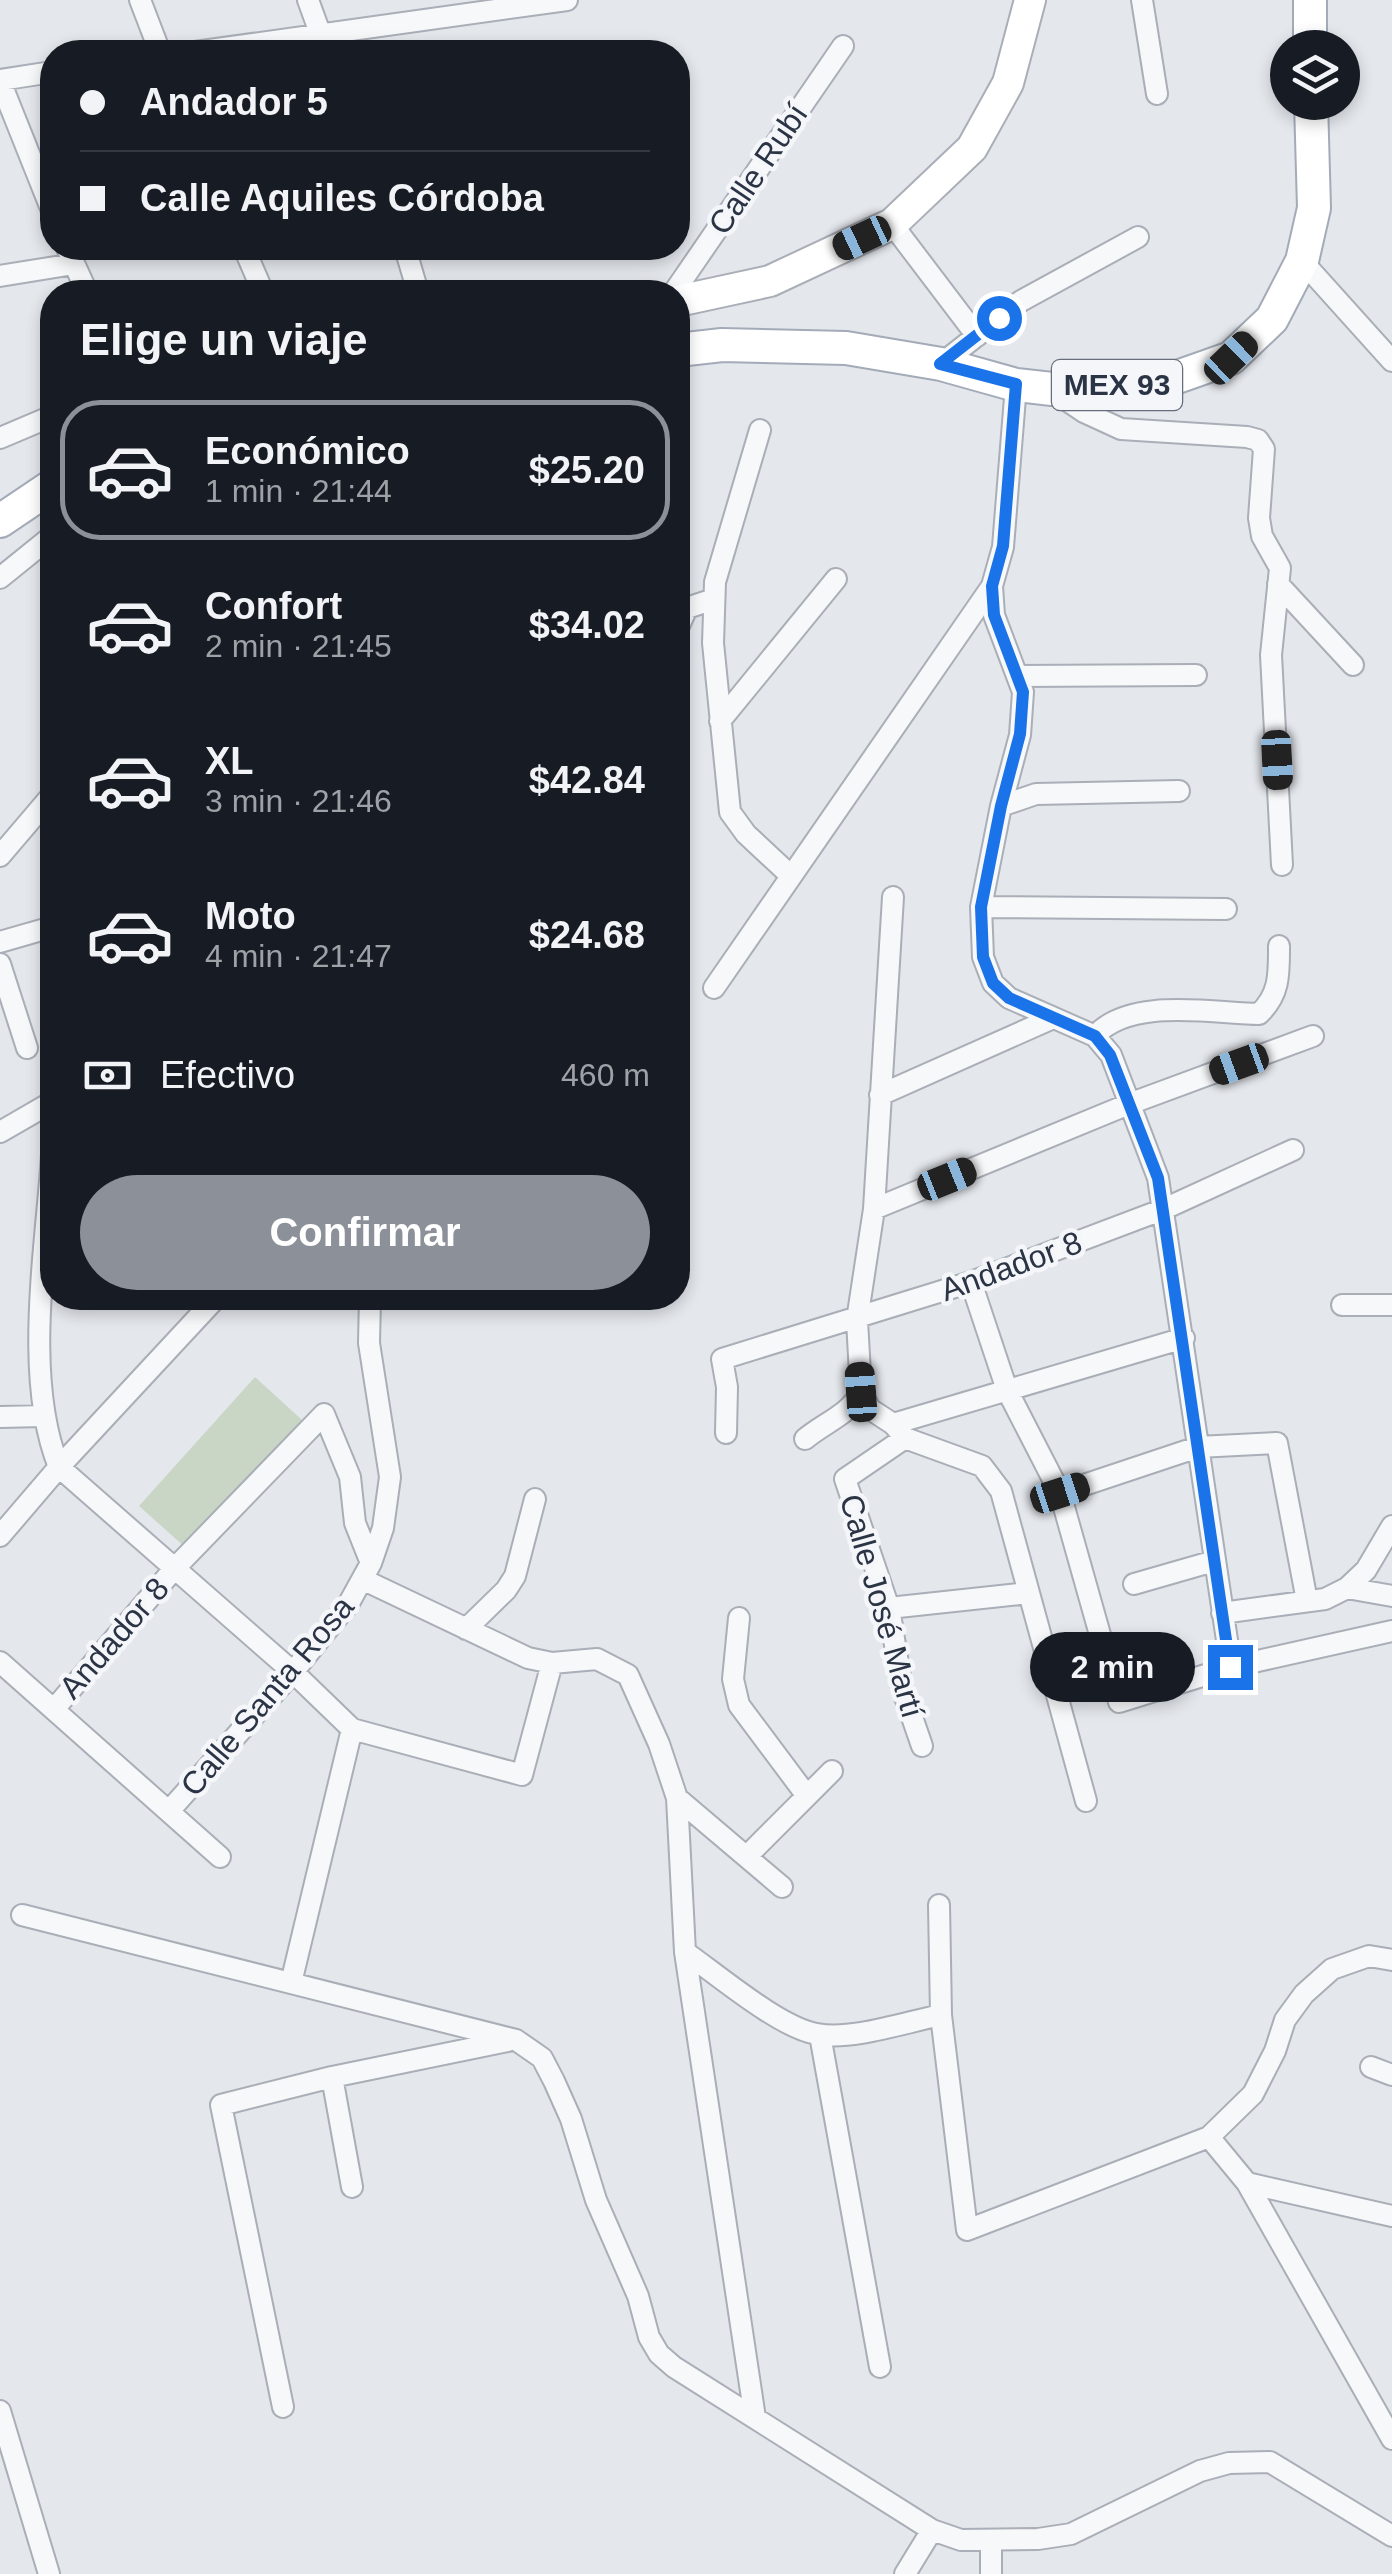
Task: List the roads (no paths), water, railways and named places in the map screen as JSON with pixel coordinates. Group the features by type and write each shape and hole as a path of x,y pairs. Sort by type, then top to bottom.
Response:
{"main road":[{"path":"1310,0 1310,30"},
{"name":"MEX 93","path":"690,348 722,344 846,348 1052,389 1163,382 1231,358 1272,318 1302,261 1314,208 1312,120"},
{"path":"0,521 40,494"}],"street":[{"path":"140,0 155,40"},
{"path":"308,0 323,40"},
{"path":"346,40 567,0"},
{"path":"690,298 770,281 892,224 972,148 1008,84 1030,0"},
{"path":"1142,0 1156,94"},
{"name":"Calle Rubí","path":"682,280 843,46"},
{"path":"40,74 0,80 40,181"},
{"path":"892,224 977,336"},
{"path":"940,364 1021,301 1138,237"},
{"path":"0,276 56,260"},
{"path":"1302,261 1392,361"},
{"path":"1016,384 1003,546 992,586 994,615 1023,692 1020,734 981,907 983,957 993,983 1009,998 1095,1036 1110,1055 1158,1178 1230,1667"},
{"path":"1052,389 1084,412 1121,428 1258,440 1264,449 1259,518 1262,536 1280,568 1272,655 1282,866"},
{"path":"0,438 40,421"},
{"path":"760,430 714,582 713,643 730,812 746,834 790,875"},
{"path":"0,578 40,546"},
{"path":"720,721 836,579"},
{"path":"1278,584 1353,665"},
{"path":"714,988 992,586"},
{"path":"690,607 714,598"},
{"path":"1018,676 1196,675"},
{"path":"1001,806 1036,794 1179,791"},
{"path":"0,856 40,809"},
{"path":"892,897 874,1209 856,1320 861,1392 870,1410 899,1431 982,1466 993,1478 1000,1491 1086,1801"},
{"path":"981,907 1226,908"},
{"path":"0,942 40,930"},
{"path":"1095,1036 1107,1022 1146,1012 1260,1014 1272,1002 1279,983 1279,946"},
{"path":"0,964 27,1048"},
{"path":"880,1095 1054,1018"},
{"path":"874,1209 1129,1104 1313,1036"},
{"path":"0,1132 40,1109"},
{"name":"Andador 8","path":"856,1320 972,1282 1164,1210 1293,1150"},
{"path":"972,1282 1007,1390 1060,1493 1119,1702 1230,1667 1392,1631"},
{"path":"1342,1305 1392,1305"},
{"path":"42,1310 41,1398 48,1440 59,1466 293,1672 352,1730 522,1775 552,1663"},
{"path":"0,1536 202,1310"},
{"path":"370,1310 369,1343 390,1477 383,1528 368,1572 466,1629 528,1658 552,1663 596,1658 628,1674 659,1744 677,1798 685,1952 755,2418"},
{"path":"726,1433 727,1386 722,1359 856,1320"},
{"path":"899,1431 1007,1390 1184,1338"},
{"path":"806,1440 853,1406 861,1392"},
{"name":"Andador 8","path":"54,1708 174,1569 324,1414 350,1477 355,1522 368,1572"},
{"path":"0,1417 44,1416"},
{"name":"Calle José Martí","path":"899,1431 845,1479 889,1608 902,1688 922,1746"},
{"path":"1060,1493 1198,1447 1277,1443 1307,1601"},
{"path":"466,1629 515,1576 535,1499"},
{"path":"1222,1614 1325,1599 1348,1588 1366,1570 1392,1526"},
{"path":"1134,1584 1214,1561"},
{"name":"Calle Santa Rosa","path":"169,1811 293,1672 368,1572"},
{"path":"1348,1588 1392,1596"},
{"path":"889,1608 1029,1593"},
{"path":"740,1618 734,1678 739,1705 807,1796"},
{"name":"Andador 8","path":"0,1662 220,1857"},
{"path":"290,1983 352,1730"},
{"path":"748,1856 832,1771"},
{"path":"677,1798 782,1888"},
{"path":"939,1904 941,2015 966,2230 1209,2137 1253,2094 1286,2020 1304,1994 1332,1969 1369,1956 1392,1960"},
{"path":"22,1916 516,2040 542,2058 560,2094 596,2200 624,2257 648,2337 659,2354 932,2530 962,2540 1038,2539 1070,2534 1200,2471 1229,2463 1270,2462 1392,2536"},
{"path":"685,1952 796,2028 820,2035 839,2035 941,2015"},
{"path":"820,2035 880,2367"},
{"path":"283,2406 221,2105 332,2077 516,2040"},
{"path":"1371,2067 1392,2075"},
{"path":"332,2077 352,2187"},
{"path":"1209,2137 1246,2183 1392,2439"},
{"path":"1246,2183 1392,2216"},
{"path":"0,2410 9,2465 49,2574"},
{"path":"905,2574 932,2530"},
{"path":"990,2574 991,2540"}]}
